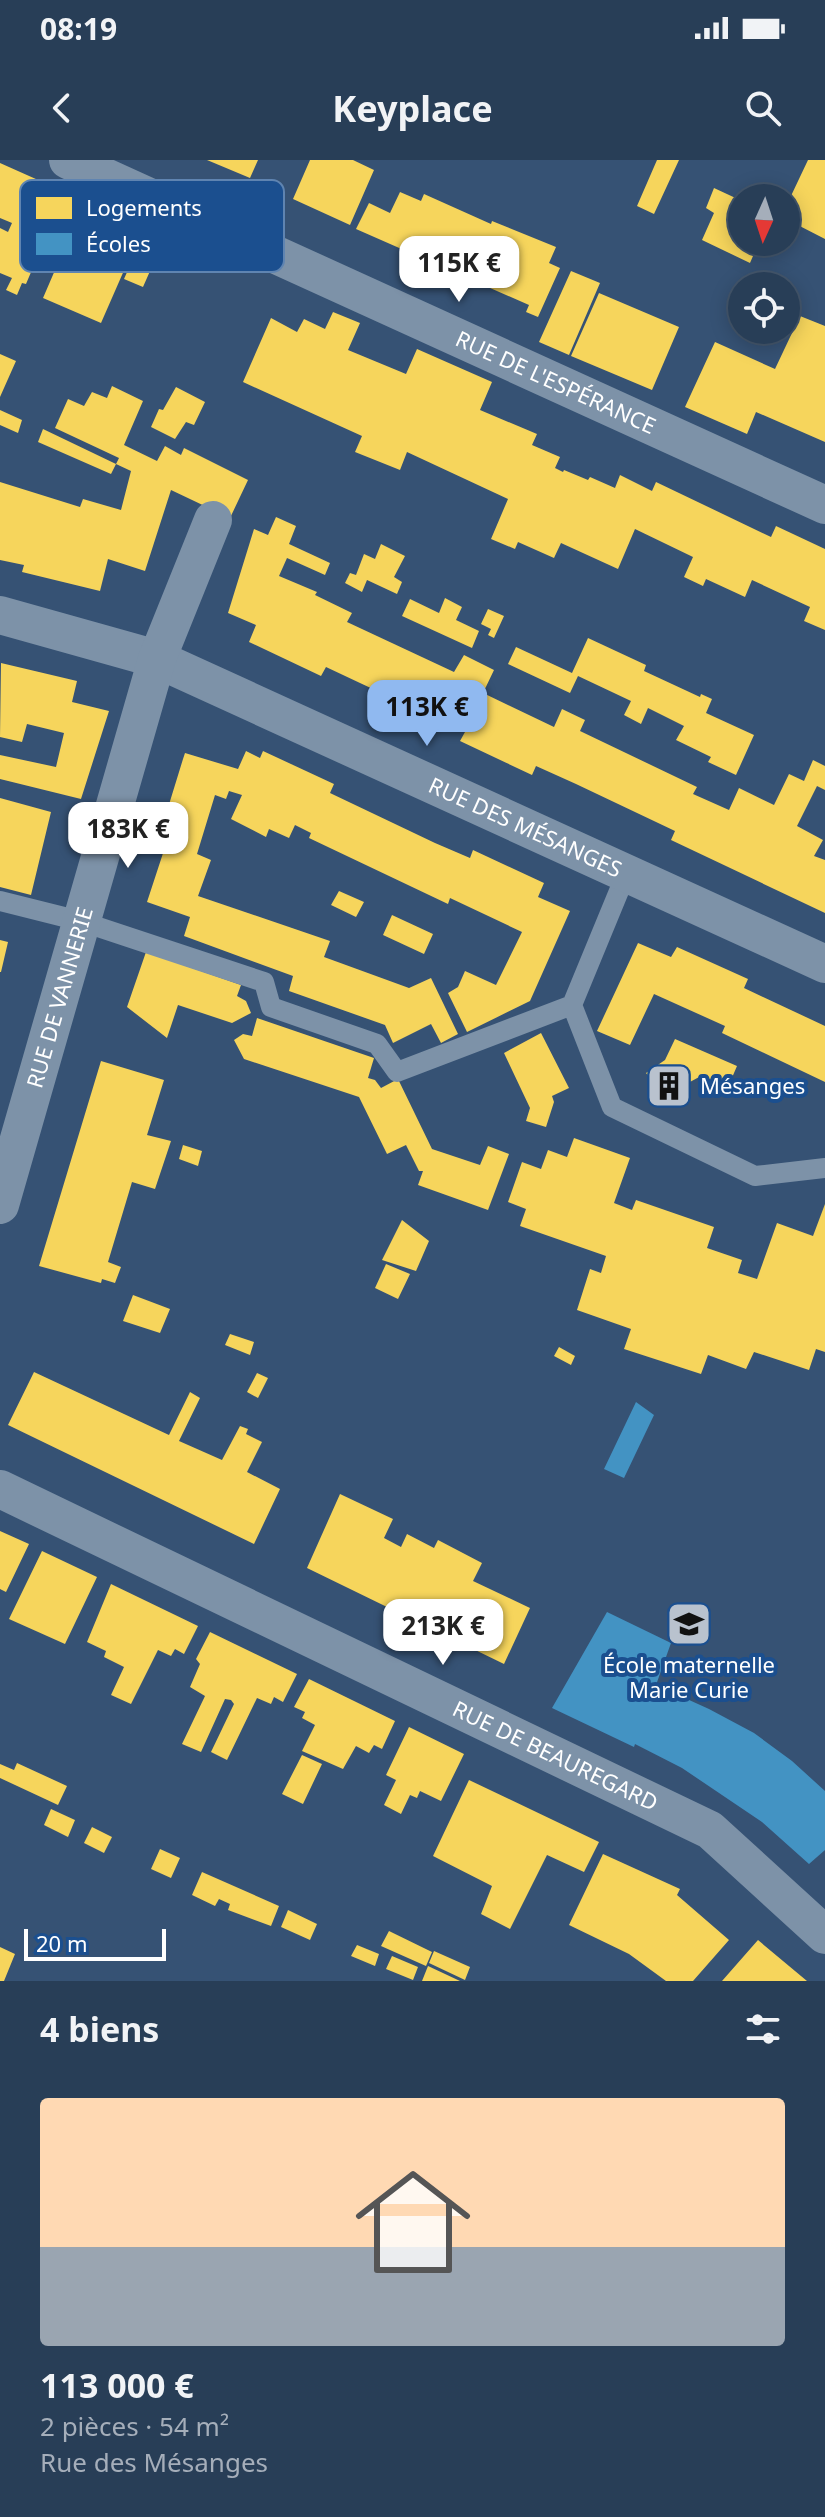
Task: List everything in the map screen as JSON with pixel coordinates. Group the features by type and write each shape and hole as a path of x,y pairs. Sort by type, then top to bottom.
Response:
{"street":[{"name":"RUE DE L'ESPÉRANCE","path":"68,160 112,180"},
{"name":"RUE DE L'ESPÉRANCE","path":"284,258 825,505"},
{"name":"RUE DE VANNERIE","path":"0,1205 157,659 213,520"},
{"name":"RUE DES MÉSANGES","path":"0,615 157,659 825,964"},
{"name":"RUE DE BEAUREGARD","path":"0,1489 710,1830 825,1935"}],"lane":[{"path":"626,874 572,1005 612,1107 755,1176 825,1168"},
{"path":"0,901 80,921 264,982 271,1007 377,1044 397,1072 572,1005"}],"building: Logements":[{"path":"207,160 258,160 250,178"},
{"path":"310,160 353,160 374,170 350,225 293,199"},
{"path":"657,160 679,160 654,214 637,206"},
{"path":"808,160 825,160 825,239 800,226 800,184 797,184"},
{"path":"0,163 38,180 20,180 20,272 31,272 17,295 6,290 12,278 0,273 0,228 8,232 12,223 0,218"},
{"path":"714,188 728,194 728,252 702,240 714,213 706,208"},
{"path":"400,192 421,201 424,194 491,224 492,221 556,247 549,263 560,268 538,317 526,312 529,305 356,229 369,203 390,213"},
{"path":"735,256 753,256 750,263"},
{"path":"571,271 600,283 569,355 539,342"},
{"path":"54,272 123,272 101,323 43,298"},
{"path":"127,272 150,272 143,287 124,279"},
{"path":"599,293 679,327 652,390 571,356"},
{"path":"333,312 360,323 348,350 406,374 417,349 492,382 480,410 537,434 532,445 560,457 555,468 563,472 588,480 590,477 615,488 620,475 652,491 656,482 771,537 776,526 825,549 825,630 804,621 810,607 752,580 745,597 706,579 703,586 684,577 693,557 635,529 618,569 561,543 554,558 518,542 515,549 491,539 508,499 407,452 400,470 355,452 362,436 243,382 271,318 297,332 304,319 325,329"},
{"path":"800,316 825,326 825,442 756,412 747,434 685,407 715,342 775,369 787,344 800,344"},
{"path":"0,354 16,361 0,397"},
{"path":"112,386 143,401 124,445 157,461 165,446 181,455 184,448 248,480 230,518 171,490 145,571 108,559 100,591 22,572 24,565 0,560 0,482 80,507 83,499 121,510 131,471 116,464 119,458 55,428 68,399 84,406 92,392 107,398"},
{"path":"176,387 205,402 194,425 186,422 175,439 151,427 159,409 163,410"},
{"path":"0,410 22,420 18,433 0,425"},
{"path":"43,429 116,464 111,474 38,442"},
{"path":"276,517 296,526 289,544 330,563 325,575 287,558 279,576 317,592 315,595 352,613 347,622 454,672 464,655 494,670 483,693 554,727 562,709 585,720 580,731 697,787 693,794 729,810 739,788 774,805 789,774 804,781 813,760 825,766 825,790 817,786 797,826 823,840 814,856 825,860 825,913 671,840 675,831 576,784 536,766 532,775 460,741 465,732 326,667 321,676 249,642 256,625 228,613 254,529 268,535"},
{"path":"381,544 405,556 394,577 402,582 397,594 367,580 362,592 345,583 350,573 356,575 364,554 375,559"},
{"path":"445,598 462,607 456,620 479,631 472,648 402,616 410,599 439,613"},
{"path":"488,609 504,616 494,638 488,635 491,629 481,624"},
{"path":"588,638 646,665 644,671 700,697 701,694 712,699 706,713 754,735 736,775 708,762 711,757 676,740 684,726 648,708 641,724 624,715 631,701 578,676 570,693 508,664 516,647 572,673"},
{"path":"1,663 77,681 72,702 109,711 81,799 0,779 0,755 56,767 64,733 27,724 22,742 0,737"},
{"path":"246,751 260,758 263,751 334,784 330,793 435,843 470,858 473,850 544,883 538,897 570,911 530,1001 467,1032 448,993 458,987 465,971 496,985 522,932 450,898 448,904 309,838 311,833 295,825 289,838 269,829 266,837 231,819 242,795 229,791 226,799 215,795 197,854 211,860 198,896 330,941 324,957 409,988 431,978 458,1034 441,1043 431,1024 393,1043 385,1025 289,991 293,976 184,936 190,917 147,902 167,841 159,837 185,753 238,769"},
{"path":"0,798 51,812 31,895 0,887"},
{"path":"339,891 364,902 356,917 331,905"},
{"path":"392,915 433,934 424,954 383,935"},
{"path":"0,940 8,942 1,972 0,972"},
{"path":"638,943 671,957 677,947 748,979 744,988 825,1026 825,1082 722,1033 725,1026 654,994 630,1045 597,1031"},
{"path":"146,952 241,985 237,996 246,1001 251,1013 232,1023 178,1005 167,1038 127,1007"},
{"path":"257,1018 374,1058 368,1078 375,1080 381,1088 398,1079 432,1149 480,1165 488,1146 509,1154 488,1210 418,1185 423,1171 419,1171 406,1145 387,1154 359,1097 244,1059 234,1040 243,1034 252,1036"},
{"path":"541,1033 569,1088 552,1096 554,1102 546,1127 526,1121 530,1108 504,1053"},
{"path":"675,1039 737,1066 728,1087 701,1076 664,1096 646,1073 665,1060"},
{"path":"101,1061 164,1080 147,1135 171,1141 155,1189 132,1182 108,1262 121,1267 115,1283 102,1279 101,1283 39,1266"},
{"path":"574,1138 630,1158 614,1203 632,1210 636,1200 714,1227 707,1248 742,1260 738,1273 757,1279 777,1223 813,1236 825,1204 825,1352 816,1349 809,1370 754,1352 746,1369 708,1355 701,1374 624,1349 631,1329 577,1310 590,1269 601,1273 606,1256 520,1226 526,1209 508,1202 522,1162 541,1169 548,1150 567,1157"},
{"path":"183,1145 202,1151 198,1166 179,1159"},
{"path":"402,1220 429,1241 416,1271 382,1260"},
{"path":"386,1264 410,1274 398,1299 375,1288"},
{"path":"133,1295 170,1309 160,1333 123,1321"},
{"path":"230,1334 254,1342 250,1355 225,1345"},
{"path":"559,1347 575,1356 571,1365 554,1356"},
{"path":"34,1372 169,1435 190,1392 200,1398 179,1441 222,1460 240,1426 248,1429 246,1434 262,1442 247,1472 280,1489 254,1544 8,1425"},
{"path":"257,1373 268,1378 258,1398 247,1392"},
{"path":"340,1494 393,1519 384,1538 401,1547 407,1534 434,1548 438,1540 482,1563 473,1581 530,1608 504,1664 307,1568"},
{"path":"0,1531 29,1544 6,1592 0,1589"},
{"path":"42,1551 97,1577 65,1644 9,1619"},
{"path":"111,1584 198,1626 184,1654 175,1649 171,1656 158,1650 131,1704 111,1695 124,1667 104,1657 106,1651 87,1642"},
{"path":"210,1632 297,1674 283,1702 274,1697 271,1704 257,1698 227,1760 211,1752 234,1704 231,1700 225,1699 201,1752 182,1744 205,1696 190,1687 200,1664 196,1659"},
{"path":"309,1679 395,1721 382,1749 374,1745 369,1753 356,1746 343,1769 302,1751 315,1725 302,1718 305,1712 294,1707"},
{"path":"409,1727 464,1754 441,1801 420,1791 417,1798 410,1795 401,1814 384,1805 396,1780 386,1775"},
{"path":"302,1755 322,1764 303,1804 282,1794"},
{"path":"17,1763 67,1786 58,1805 0,1778 0,1764 14,1770"},
{"path":"469,1780 599,1842 584,1872 547,1855 510,1929 481,1914 492,1886 433,1856"},
{"path":"51,1809 75,1820 68,1837 44,1825"},
{"path":"92,1827 112,1837 104,1853 84,1843"},
{"path":"160,1849 180,1858 171,1878 151,1869"},
{"path":"603,1854 680,1889 677,1895 729,1940 693,1981 666,1981 629,1954 569,1925"},
{"path":"202,1872 279,1906 271,1926 228,1910 230,1904 219,1899 215,1906 192,1895"},
{"path":"288,1910 317,1924 310,1940 281,1927"},
{"path":"389,1931 432,1952 426,1966 381,1946"},
{"path":"758,1940 771,1951 807,1981 722,1981"},
{"path":"357,1945 379,1954 375,1966 351,1956"},
{"path":"0,1947 15,1954 4,1981 0,1981"},
{"path":"434,1951 470,1967 465,1980 429,1963"},
{"path":"392,1956 418,1967 413,1980 386,1969"},
{"path":"428,1966 460,1981 422,1981"}],"building: Écoles":[{"path":"636,1402 654,1415 624,1478 604,1469"},
{"path":"607,1612 671,1643 656,1685 754,1733 825,1791 825,1850 809,1864 762,1822 682,1768 552,1708"}],"place":[{"name":"Mésanges","path":"669,1086"},
{"name":"École maternelle Marie Curie","path":"689,1624"}]}
